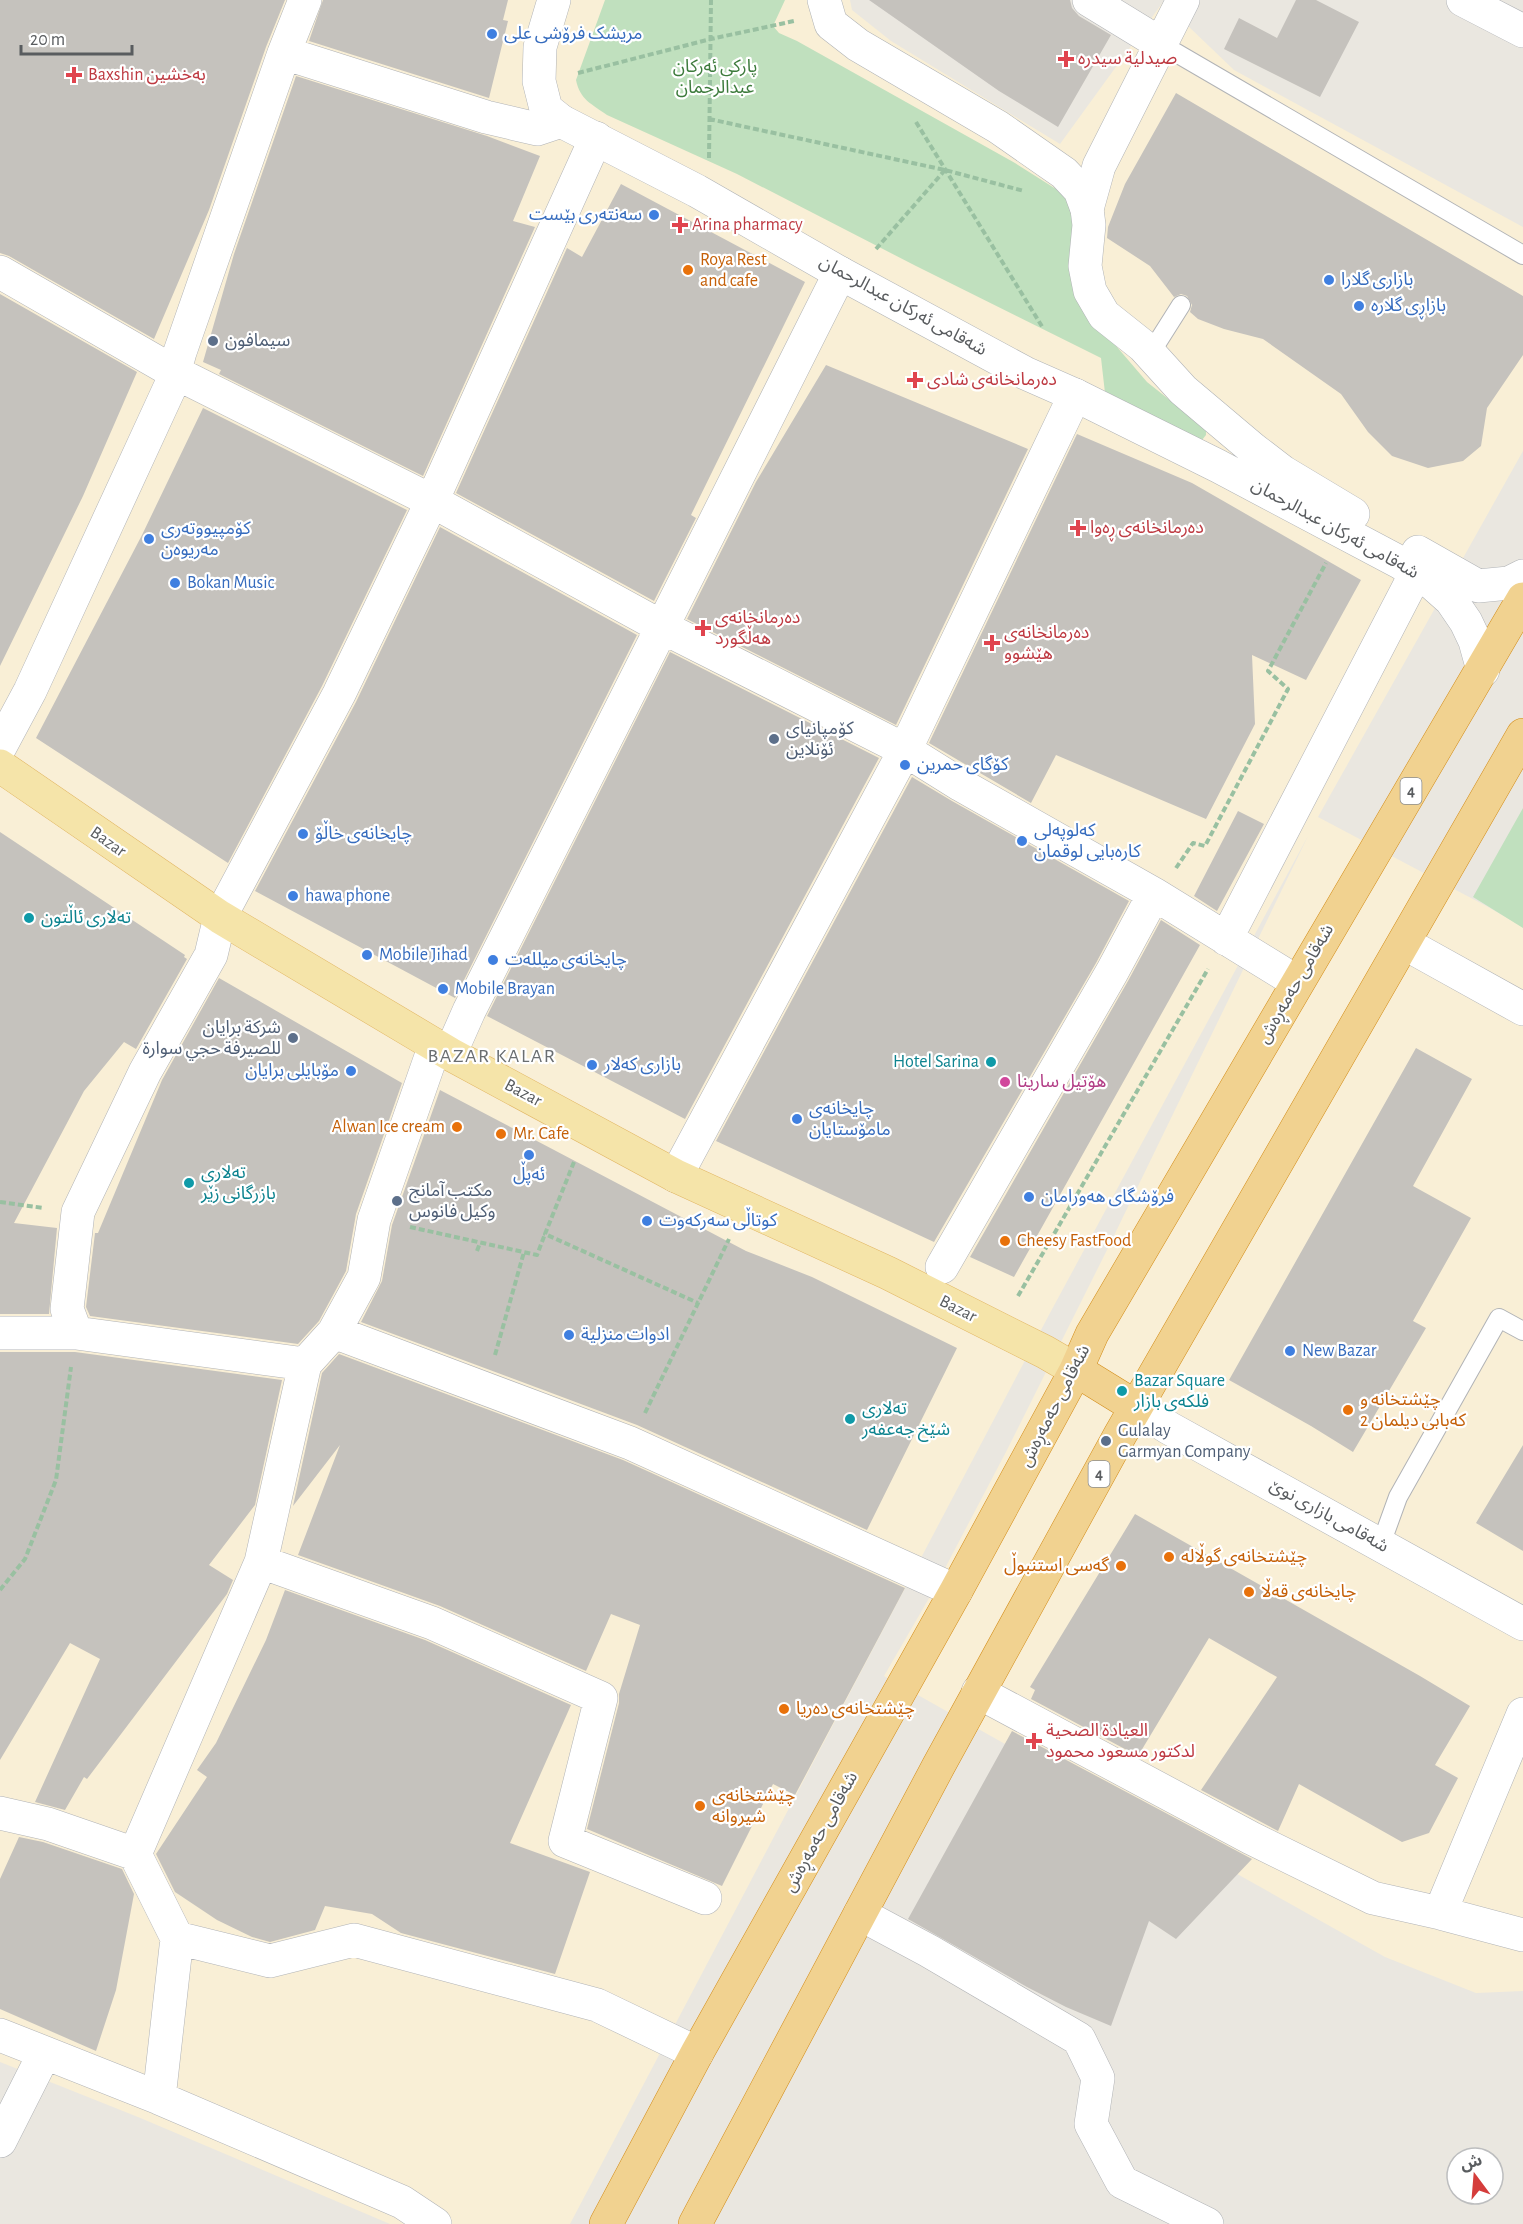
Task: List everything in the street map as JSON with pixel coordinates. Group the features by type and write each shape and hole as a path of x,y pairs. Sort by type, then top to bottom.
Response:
{"highway":[{"name":"شەقامی حەمەڕەش","path":"606,2224 697,2053 956,1591 1076,1370 1092,1334 1523,598"},
{"name":"4","path":"695,2224 978,1692 1136,1407 1523,735"},
{"path":"1076,1370 1136,1407"}],"main road":[{"name":"Bazar","path":"0,766 220,917 442,1049 676,1176 888,1273 1076,1370"}],"street":[{"path":"0,747 44,660 166,395 284,53 305,0"},
{"name":"شەقامی ئەرکان عبدالرحمان","path":"554,0 540,47 539,81 546,109 561,121 698,191 840,273 1031,376 1075,395 1218,466 1416,573 1451,600 1466,622 1475,641 1482,670"},
{"path":"1089,0 1161,44"},
{"path":"1087,209 1099,166 1183,0"},
{"path":"1463,0 1523,31"},
{"name":"شەقامی ئەرکان عبدالرحمان","path":"825,7 831,24 858,45 998,126 1064,173 1080,190 1087,209 1089,225 1085,266 1090,291 1104,315 1150,354 1183,390 1230,430 1283,472 1478,586 1509,583 1523,576"},
{"path":"284,53 486,117 537,129 561,121"},
{"path":"76,1333 67,1309 78,1212 145,1072 211,955 220,917 339,694 432,501 596,138"},
{"path":"0,272 174,372 432,501 662,627 905,750 961,785 1154,894 1297,982"},
{"path":"135,1854 261,1562 305,1364 334,1332 364,1277 374,1220 442,1049 469,1011 840,273"},
{"path":"676,1176 905,750 1075,395"},
{"path":"1218,466 1230,430"},
{"path":"1226,939 1416,573"},
{"path":"942,1267 1112,972 1154,894"},
{"path":"1404,943 1523,1009"},
{"path":"334,1332 630,1443 956,1591"},
{"path":"0,1333 76,1333 305,1364"},
{"name":"شەقامی بازاری نوێ","path":"1136,1407 1169,1428 1523,1624"},
{"path":"261,1562 432,1623 601,1698 565,1841 705,1898"},
{"path":"978,1692 1241,1832 1373,1898 1523,1935"},
{"path":"1440,1913 1523,1714"},
{"path":"0,1813 48,1824 135,1854 177,1938 159,2098"},
{"path":"860,1914 929,1951 1079,2039 1098,2078 1091,2124 1122,2182 1207,2224"},
{"path":"177,1938 270,1961 354,1940 597,2005 697,2053"},
{"path":"0,2035 159,2098 402,2202 435,2224"},
{"path":"0,2141 44,2054"}],"lane":[{"path":"1161,44 1523,255"},
{"path":"1150,354 1181,305"},
{"path":"1380,1544 1398,1497 1499,1318 1523,1331"}],"path":[{"path":"709,161 711,0"},
{"path":"578,73 825,7"},
{"path":"709,119 945,170 1032,194"},
{"path":"916,121 1043,328"},
{"path":"876,249 945,170"},
{"path":"1154,894 1169,879 1193,843 1205,846 1288,689 1268,671 1343,532"},
{"path":"1018,1296 1226,939"},
{"path":"374,1220 537,1255 578,1153"},
{"path":"0,1202 78,1212"},
{"path":"545,1234 698,1303"},
{"path":"630,1443 732,1234"},
{"path":"477,1251 480,1242"},
{"path":"485,1389 524,1252"},
{"path":"0,1590 25,1559 56,1480 76,1333"}],"shaded area":[{"name":"بازاری کەلار","path":"0,0 850,0 852,10 891,41 1060,144 1163,2 1234,70 1523,227 1523,451 1318,817 1523,927 1523,1991 1476,1993 1385,1957 884,1676 932,1593 1007,1450 1308,836 1050,1313 570,2224 390,2224 138,2117 0,2062"}],"green space":[{"name":"پارکی ئەرکان عبدالرحمان","path":"605,0 785,0 773,26 779,33 1015,163 1067,196 1093,319 1147,382 1206,429 1206,435 1202,440 1105,393 1101,358 737,174 607,115 584,97 576,80"},
{"path":"1523,808 1523,928 1473,897"}],"building":[{"path":"0,0 285,0 266,47 209,210 154,339 0,253"},
{"path":"323,0 508,0 503,20 508,21 489,98 309,41"},
{"path":"869,0 1070,0 1072,8 1079,16 1111,35 1058,127 999,91"},
{"path":"1296,0 1316,0 1359,22 1320,97 1224,49 1239,18 1277,38"},
{"path":"296,76 487,136 540,156 513,221 535,227 423,476 219,374 221,370 203,362 234,254"},
{"name":"بازاری گلارا","path":"1176,93 1523,296 1523,355 1487,408 1481,446 1463,461 1428,468 1392,456 1368,432 1341,394 1263,339 1224,329 1198,319 1190,312 1192,305 1187,296 1181,294 1174,297 1150,266 1107,238 1108,227 1125,184"},
{"path":"621,184 805,282 691,515 696,518 654,601 456,493 567,248 582,257"},
{"path":"0,294 137,372 83,496 0,666"},
{"path":"826,365 1028,449 896,725 687,619 756,482"},
{"path":"203,408 407,510 322,686 228,863 36,738 142,535"},
{"path":"1077,434 1192,483 1361,580 1306,680 1252,655 1255,724 1206,819 1056,755 1031,803 929,743"},
{"path":"440,527 637,635 455,998 255,891 356,702"},
{"path":"670,652 879,758 685,1119 487,1016"},
{"path":"912,777 1129,901 1096,963 934,1242 716,1141"},
{"path":"1238,811 1264,824 1217,911 1194,896"},
{"path":"0,832 185,955 187,959 136,1049 124,1042 84,1091 14,1223 57,1228 49,1314 0,1314"},
{"path":"1161,920 1200,945 1014,1277 970,1257 1128,981"},
{"path":"219,978 402,1083 356,1214 346,1271 319,1321 298,1344 90,1316 86,1307 95,1233 98,1233 162,1080"},
{"path":"1416,1048 1472,1079 1413,1186 1471,1218 1413,1321 1426,1328 1353,1452 1229,1380"},
{"path":"440,1090 746,1251 812,1277 957,1348 867,1530 637,1425 361,1322 382,1281 392,1225"},
{"path":"0,1352 75,1352 282,1380 255,1505 209,1565 233,1580 227,1594 87,1779 84,1777 65,1810 35,1802 100,1659 70,1643 0,1760"},
{"path":"339,1354 623,1460 905,1588 795,1795 773,1784 722,1886 587,1829 619,1703 619,1694 640,1625 611,1614 586,1671 440,1606 298,1555 340,1445 293,1506 322,1373"},
{"path":"1523,1445 1523,1551 1476,1523"},
{"path":"1135,1514 1470,1706 1435,1765 1458,1778 1429,1833 1402,1842 1299,1784 1278,1831 1201,1790 1277,1677 1209,1638 1138,1756 1031,1699 1035,1690 1030,1687"},
{"path":"285,1590 425,1640 571,1705 510,1843 590,1872 555,1974 401,1933 372,1914 325,1906 315,1930 270,1942 252,1937 217,1920 175,1892 156,1854 207,1777 197,1770 216,1743 266,1640"},
{"path":"1012,1731 1252,1859 1176,1939 1149,1921 1111,2026 1027,1987 908,1919"},
{"path":"19,1837 43,1842 122,1869 134,1894 116,1990 96,2051 0,2009 0,1879"}],"place":[{"name":"مریشک فرۆشی علی","path":"492,34"},
{"name":"صيدلية سيدره","path":"1066,59"},
{"name":"Baxshin بەخشین","path":"74,75"},
{"name":"سەنتەری بێست","path":"654,215"},
{"name":"Arina pharmacy","path":"680,225"},
{"name":"Roya Rest and cafe","path":"688,270"},
{"name":"بازاری گلارا","path":"1329,280"},
{"name":"بازاڕی گلارە","path":"1359,306"},
{"name":"سيمافون","path":"213,341"},
{"name":"دەرمانخانەی شادی","path":"915,380"},
{"name":"دەرمانخانەی ڕەوا","path":"1078,528"},
{"name":"کۆمپیووتەری مەریوەن","path":"149,539"},
{"name":"Bokan Music","path":"175,583"},
{"name":"دەرمانخانەی هەڵگورد","path":"703,628"},
{"name":"دەرمانخانەی هێشوو","path":"992,643"},
{"name":"کۆمپانیای ئۆنلاین","path":"774,739"},
{"name":"کۆگای حمرین","path":"905,765"},
{"name":"چایخانەی خاڵۆ","path":"303,834"},
{"name":"کەلوپەلی کارەبایی لوقمان","path":"1022,841"},
{"name":"hawa phone","path":"293,896"},
{"name":"تەلاری ئاڵتون","path":"29,918"},
{"name":"Mobile Jihad","path":"367,955"},
{"name":"چایخانەی میللەت","path":"493,960"},
{"name":"Mobile Brayan","path":"443,989"},
{"name":"شركة برايان للصيرفة حجي سوارة","path":"293,1038"},
{"name":"Hotel Sarina","path":"991,1062"},
{"name":"بازاری کەلار","path":"592,1065"},
{"name":"مۆبایلی برایان","path":"351,1071"},
{"name":"هۆتیل سارینا","path":"1005,1082"},
{"name":"چایخانەی مامۆستایان","path":"797,1119"},
{"name":"Alwan Ice cream","path":"457,1127"},
{"name":"Mr. Cafe","path":"501,1134"},
{"name":"ئەپڵ","path":"529,1155"},
{"name":"تەلاری بازرگانی زێر","path":"189,1183"},
{"name":"فرۆشگای هەورامان","path":"1029,1197"},
{"name":"مكتب آمانج وكيل فانوس","path":"397,1201"},
{"name":"کوتاڵی سەرکەوت","path":"647,1221"},
{"name":"Cheesy FastFood","path":"1005,1241"},
{"name":"ادوات منزلية","path":"569,1335"},
{"name":"New Bazar","path":"1290,1351"},
{"name":"Bazar Square فلکەی بازار","path":"1122,1391"},
{"name":"چێشتخانە و کەبابی دیلمان 2","path":"1348,1410"},
{"name":"تەلاری شێخ جەعفەر","path":"850,1419"},
{"name":"Gulalay Garmyan Company","path":"1106,1441"},
{"name":"چێشتخانەی گوڵالە","path":"1169,1557"},
{"name":"گەسی استنبوڵ","path":"1121,1566"},
{"name":"چایخانەی قەڵا","path":"1249,1592"},
{"name":"چێشتخانەی دەریا","path":"784,1709"},
{"name":"العيادة الصحية لدكتور مسعود محمود","path":"1034,1741"},
{"name":"چێشتخانەی شیروانە","path":"700,1806"}],"district":[{"name":"BAZAR KALAR","path":"492,1056"}]}
